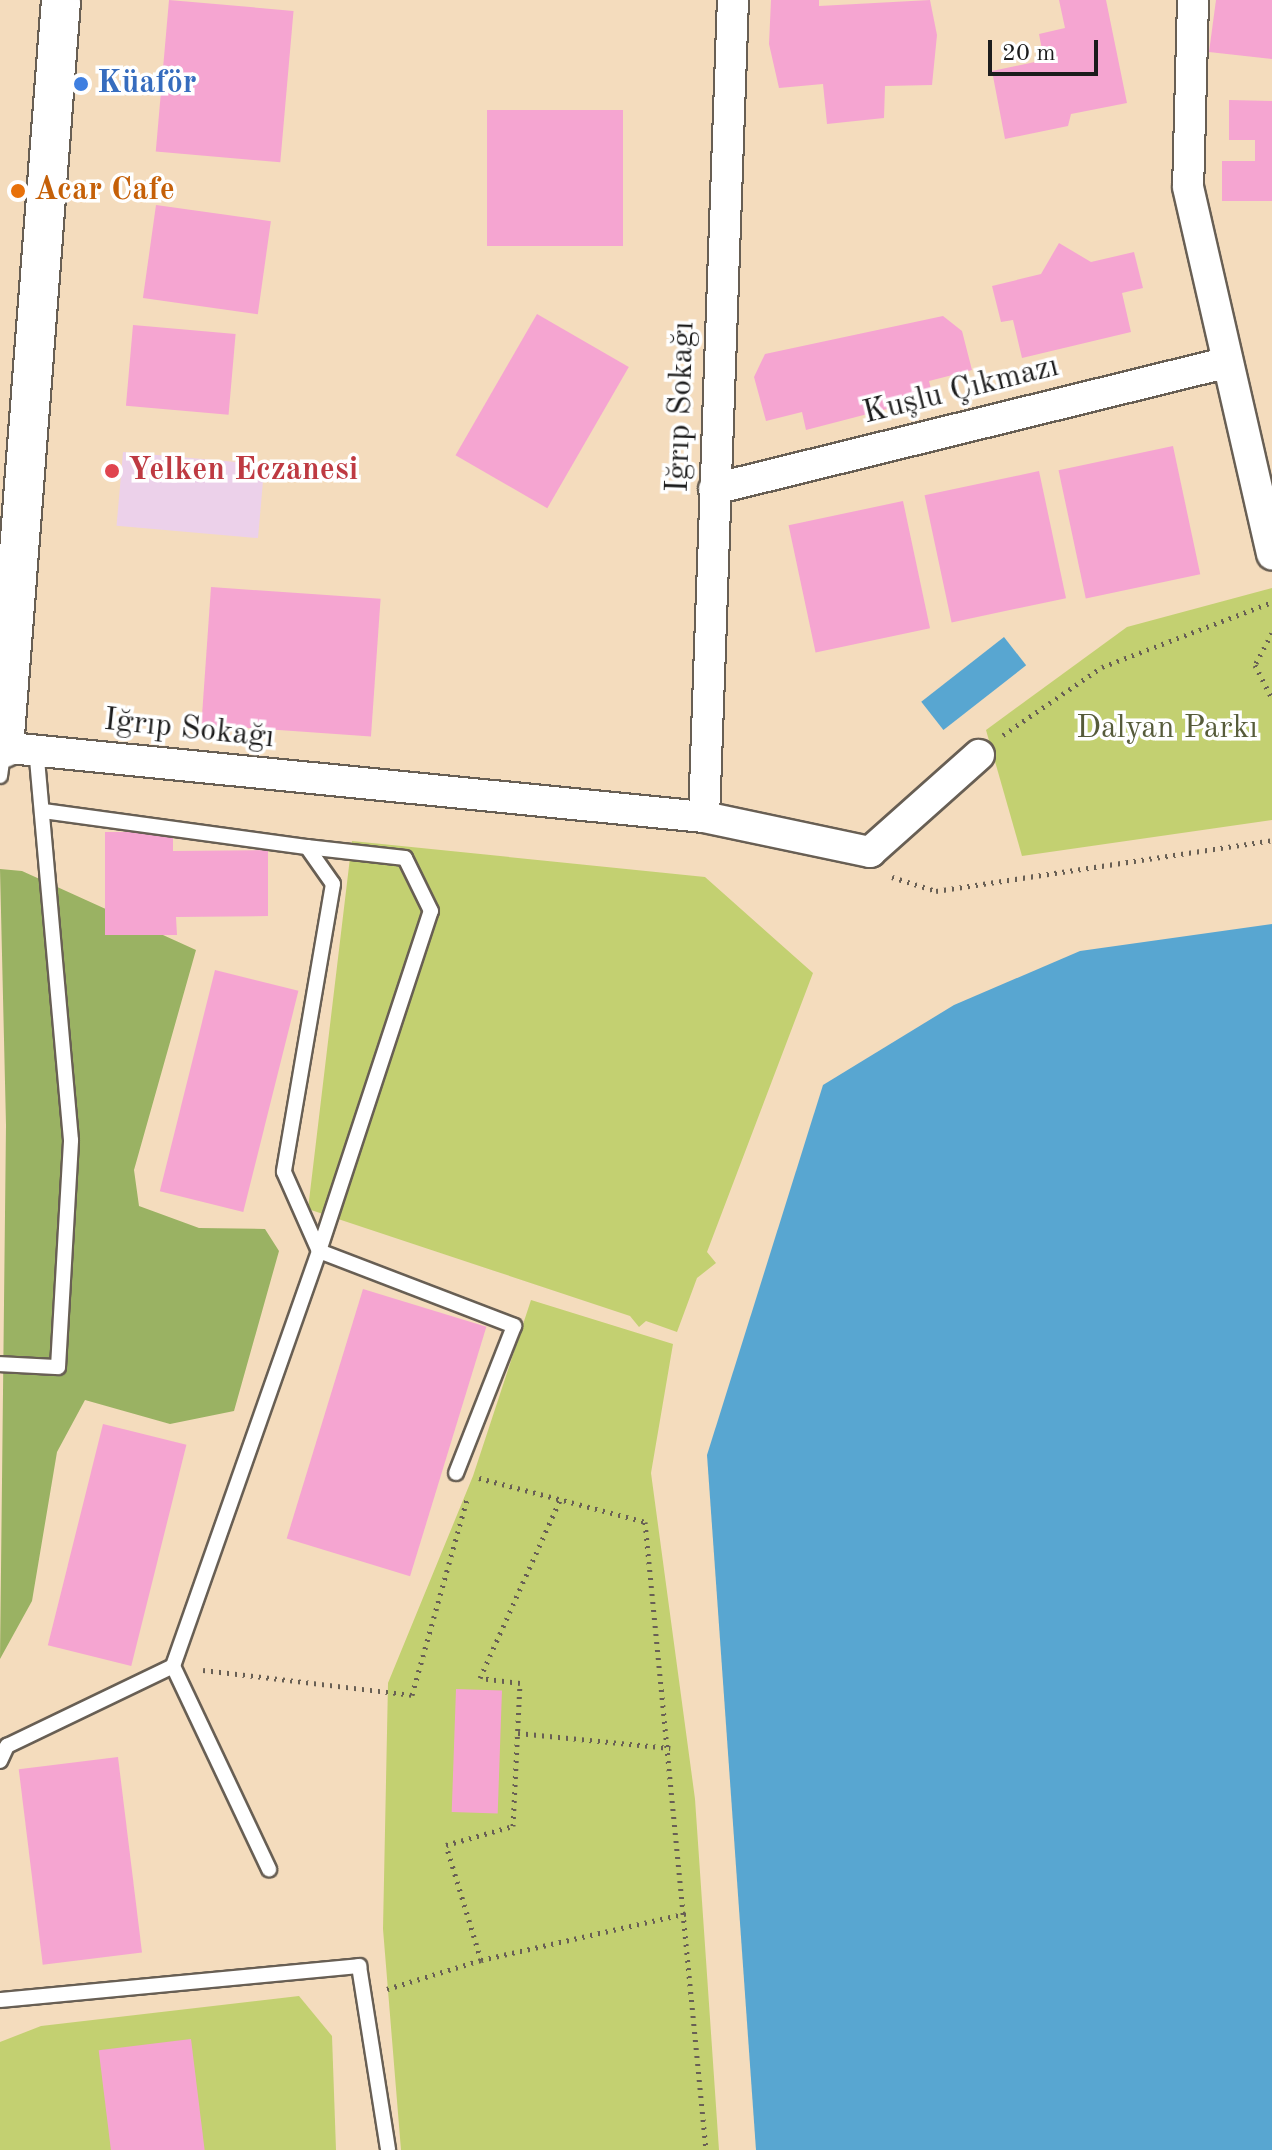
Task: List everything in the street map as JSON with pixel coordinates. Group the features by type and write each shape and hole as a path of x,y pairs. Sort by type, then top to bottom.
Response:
{"street":[{"path":"10,755 61,0"},
{"name":"Iğrıp Sokağı","path":"704,817 733,0"},
{"path":"1193,0 1188,187 1225,363 1272,555"},
{"name":"Kuşlu Çıkmazı","path":"714,489 1225,363"},
{"name":"Iğrıp Sokağı","path":"10,755 704,817 870,852 979,755"}],"lane":[{"path":"0,1364 58,1367 71,1140 43,811 10,755"},
{"path":"43,811 405,858 431,911 319,1251 173,1666 269,1869"},
{"path":"307,847 333,884 284,1172 319,1251 514,1326 456,1473"},
{"path":"0,1761 7,1746 173,1666"},
{"path":"0,2000 359,1966 388,2150"}],"path":[{"path":"979,755 1041,703 1102,667 1272,602"},
{"path":"1272,633 1255,665 1272,699"},
{"path":"1010,876 1272,840"},
{"path":"173,1666 412,1695 473,1476 645,1522 688,1913 706,2150"},
{"path":"481,1960 446,1845 513,1826 520,1683 480,1678 560,1500"},
{"path":"518,1733 670,1748"},
{"path":"364,1996 481,1960 688,1913"}],"shaded area":[{"path":"123,452 264,464 258,538 117,526"}],"green space":[{"name":"Dalyan Parkı","path":"1272,588 1272,820 1022,856 986,730 1127,627"},
{"path":"352,841 705,877 813,973 707,1252 716,1263 697,1278 677,1332 646,1321 639,1327 630,1316 308,1209"},
{"path":"0,869 22,871 196,950 134,1170 139,1206 199,1228 265,1229 279,1251 234,1411 170,1424 85,1400 57,1452 32,1601 0,1659 6,1125"},
{"path":"531,1300 673,1344 651,1473 695,1799 719,2150 401,2150 383,1929 388,1683 473,1476"},
{"path":"299,1996 332,2036 336,2150 0,2150 0,2042 41,2026"}],"water":[{"path":"1004,637 1026,665 943,730 921,702"},
{"path":"1272,924 1272,2150 756,2150 707,1455 823,1085 954,1005 1080,951"}],"building":[{"path":"169,0 294,11 280,162 156,151"},
{"path":"771,0 819,0 819,6 930,0 937,35 932,85 885,86 884,118 827,124 823,84 779,88 769,44"},
{"path":"1059,0 1106,0 1127,103 1071,114 1068,126 1005,139 992,71 1044,60 1039,34 1065,28"},
{"path":"1216,0 1272,0 1272,59 1209,52"},
{"path":"1229,100 1272,101 1272,201 1222,201 1222,161 1255,161 1255,140 1229,140"},
{"path":"487,110 623,110 623,246 487,246"},
{"path":"156,205 271,221 258,314 143,298"},
{"path":"1059,243 1091,262 1134,252 1143,288 1122,293 1131,332 1022,358 1013,320 1001,322 992,286 1041,274"},
{"path":"537,314 629,367 547,508 456,455"},
{"path":"943,316 962,331 972,370 929,381 933,397 806,430 802,412 766,421 754,377 765,354"},
{"path":"133,325 236,334 229,415 126,406"},
{"path":"1173,446 1200,574 1086,598 1059,470"},
{"path":"1039,471 1066,598 952,622 925,495"},
{"path":"903,501 930,628 816,652 789,525"},
{"path":"211,587 381,599 371,737 201,725"},
{"path":"105,832 173,832 173,851 268,850 268,916 176,917 177,935 105,935"},
{"path":"215,970 298,991 243,1212 160,1191"},
{"path":"363,1289 486,1327 410,1576 287,1539"},
{"path":"103,1424 186,1445 131,1666 48,1645"},
{"path":"456,1689 502,1691 498,1814 452,1812"},
{"path":"118,1757 142,1953 43,1965 19,1769"},
{"path":"191,2039 205,2150 111,2150 99,2050"}],"place":[{"name":"Küaför","path":"81,84"},
{"name":"Acar Cafe","path":"18,191"},
{"name":"Yelken Eczanesi","path":"112,471"}]}
